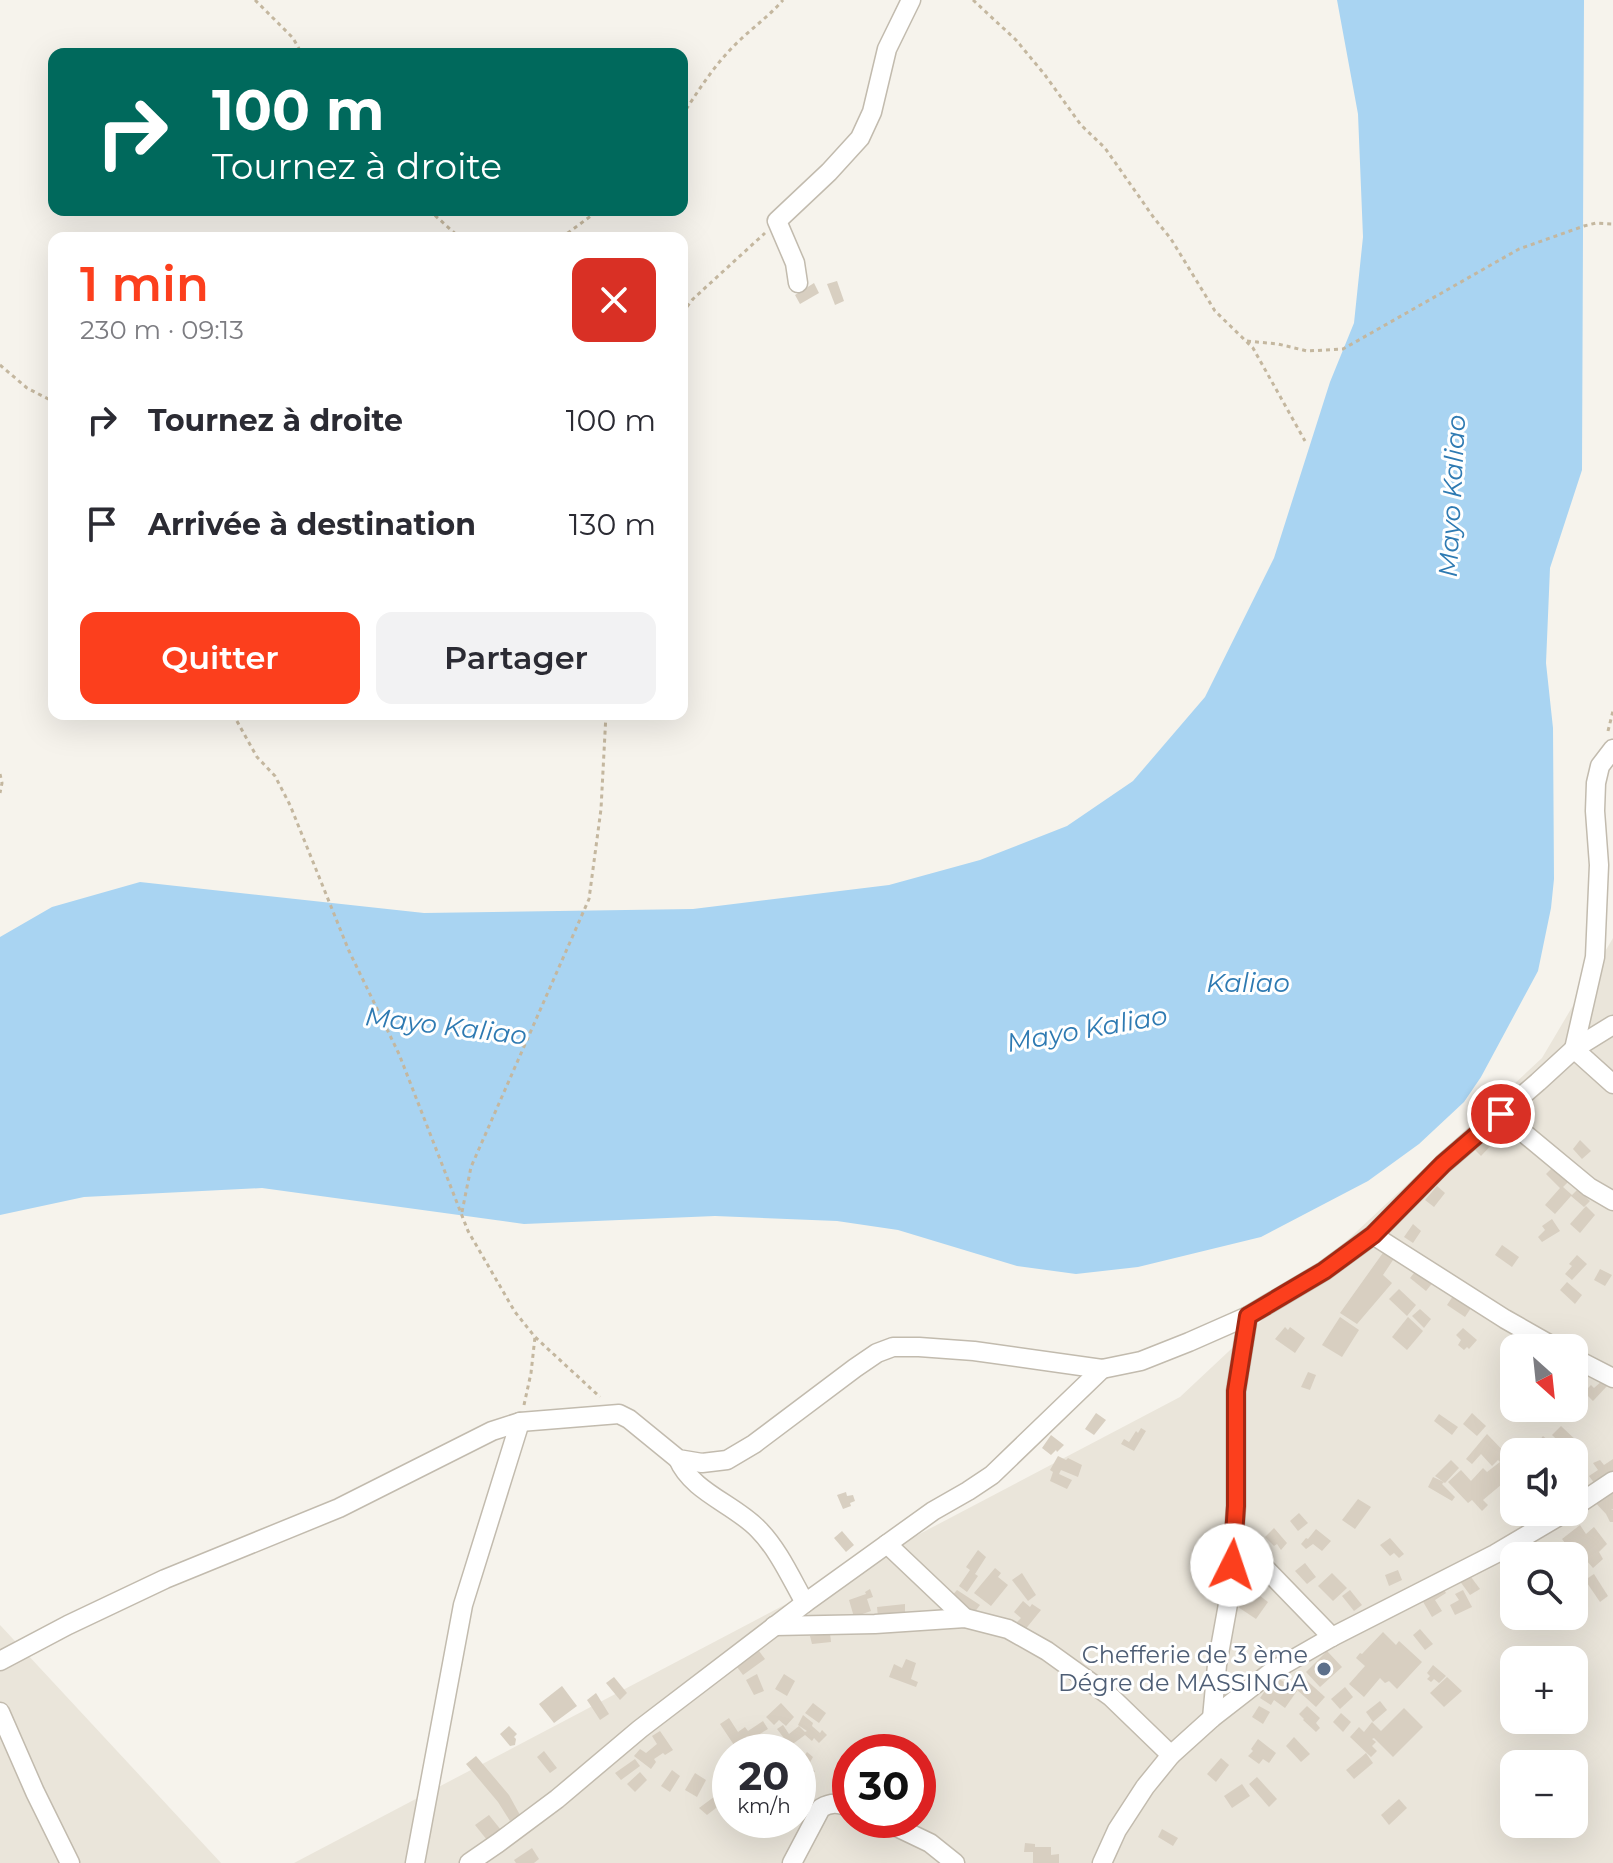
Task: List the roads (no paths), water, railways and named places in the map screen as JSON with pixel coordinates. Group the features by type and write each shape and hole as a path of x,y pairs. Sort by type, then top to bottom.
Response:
{"street":[{"path":"798,283 795,263 777,221 860,138 872,112 887,49 911,0"},
{"path":"1574,1049 1595,957 1606,862 1595,811 1596,783 1600,766 1613,749"},
{"path":"678,1459 702,1463 727,1460 754,1444 877,1353 893,1347 974,1351 1102,1369 1141,1361 1248,1316 1324,1271 1373,1235 1443,1164 1574,1049 1613,1025"},
{"path":"1574,1049 1613,1084"},
{"path":"1501,1114 1589,1187 1613,1201"},
{"path":"1373,1235 1531,1334"},
{"path":"1212,1718 1217,1665 1230,1593 1236,1391 1248,1316"},
{"path":"1588,1365 1613,1378"},
{"path":"469,1863 557,1799 640,1729 805,1603 933,1511 992,1475 1102,1369"},
{"path":"0,1661 165,1579 339,1508 492,1431 520,1422 619,1414 678,1459 698,1485 755,1525 774,1549 805,1603"},
{"path":"415,1863 463,1605 520,1422"},
{"path":"1588,1498 1613,1481"},
{"path":"1102,1863 1117,1830 1171,1755 1271,1672 1542,1526"},
{"path":"1234,1536 1332,1637"},
{"path":"887,1544 965,1618"},
{"path":"774,1626 965,1618 1008,1629 1047,1651 1111,1697 1171,1755"},
{"path":"0,1712 70,1863"},
{"path":"792,1863 821,1808 832,1803"},
{"path":"920,1838 955,1863"}],"water":[{"name":"Kaliao","path":"1337,0 1584,0 1582,470 1550,568 1546,663 1553,728 1554,879 1551,908 1538,971 1481,1077 1464,1102 1419,1144 1368,1181 1261,1237 1138,1267 1076,1274 1017,1266 898,1230 837,1221 715,1216 524,1224 262,1188 84,1197 0,1215 0,937 52,907 140,882 424,913 693,909 889,885 980,860 1067,826 1133,781 1205,697 1274,558 1330,382 1354,323 1363,237 1358,114"}],"place":[{"name":"Chefferie de 3 ème Dégre de MASSINGA","path":"1324,1669"}],"water label":[{"name":"Mayo Kaliao","path":"1452,496"},
{"name":"Mayo Kaliao","path":"446,1026"},
{"name":"Mayo Kaliao","path":"1087,1029"}]}
